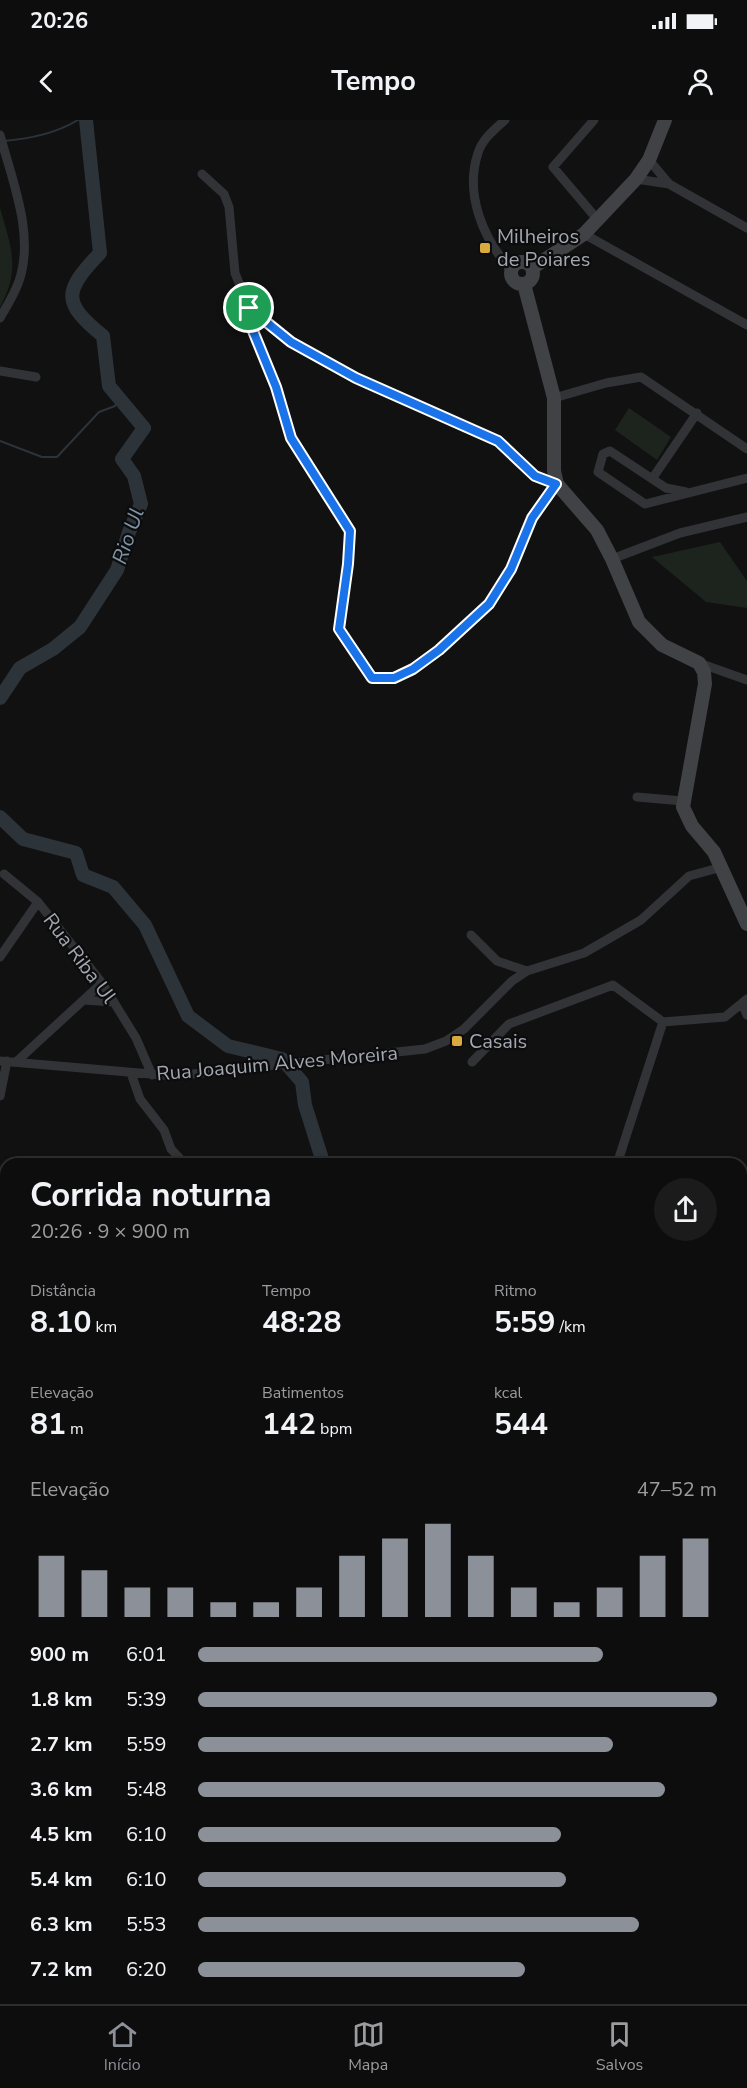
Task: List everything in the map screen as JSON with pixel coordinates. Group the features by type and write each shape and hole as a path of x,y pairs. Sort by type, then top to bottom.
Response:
{"street":[{"path":"505,120 491,132 478,151 475,193 479,214 491,247 511,270 514,281 524,284"},
{"path":"594,120 553,167 597,219"},
{"path":"532,268 584,234 636,179 648,160 664,120"},
{"path":"0,136 21,208 23,260 20,280 0,318"},
{"path":"648,160 669,184 747,228"},
{"path":"202,174 224,194 229,207 235,273 249,308 251,326 276,387 291,438 350,531 339,629 372,678 394,678 413,669 439,650 489,604 511,569 532,518 556,484 554,398 524,284"},
{"path":"636,179 669,184"},
{"path":"584,234 747,325"},
{"path":"511,270 515,264 523,262 532,268"},
{"path":"524,284 532,278 532,268"},
{"path":"249,308 291,342 356,378 498,441 535,476 556,484 597,530 612,559 633,612 646,630 662,645 699,663 747,680"},
{"path":"0,371 36,377"},
{"path":"554,398 606,383 641,377 745,446"},
{"path":"652,479 697,413"},
{"path":"686,492 666,488 610,450 603,454 598,472 645,504 747,478"},
{"path":"612,559 680,533 747,517"},
{"path":"699,663 704,672 705,684 683,801 685,813 692,826 714,852 747,924"},
{"path":"637,796 683,801"},
{"name":"Rua Joaquim Alves Moreira","path":"8,1061 174,1076 425,1049 446,1041 464,1029 512,981 527,971 584,953 641,920 689,876 722,867"},
{"name":"Rua Riba Ul","path":"4,874 38,902 102,983 136,1038 152,1075"},
{"path":"0,957 38,902"},
{"path":"471,935 497,961 527,971"},
{"path":"0,1096 8,1061 102,983"},
{"path":"472,1062 509,1024 613,984 663,1022 725,1017 745,1001"},
{"path":"84,1000 114,1002"},
{"path":"745,1001 747,1015"},
{"path":"619,1158 663,1022"},
{"path":"141,1054 133,1073 140,1099 164,1130 171,1149 179,1158"}],"shaded area":[{"path":"0,208 10,246 12,269 0,307"},
{"path":"629,408 671,437 657,460 615,430"},
{"path":"720,542 747,581 747,608 706,602 652,557"}],"waterway":[{"path":"3,141 42,135 78,120"},
{"name":"Rio Ul","path":"0,698 20,668 53,649 80,627 117,570 141,504 134,476 122,459 144,428 109,386 103,336 80,314 74,305 72,296 79,277 100,253 86,120"},
{"path":"0,441 42,457 57,457 99,412 115,406 118,396"},
{"name":"Rio Ul","path":"0,817 23,839 76,853 83,875 113,887 145,925 188,1016 228,1046 282,1059 302,1082 305,1105 322,1158"}],"place":[{"name":"Milheiros de Poiares","path":"485,248"},
{"name":"Casais","path":"457,1041"}],"route":[{"path":"249,308 291,342 356,378 498,441 535,476 556,484 532,518 511,569 489,604 439,650 413,669 394,678 372,678 339,629 350,531 291,438 276,387 251,326 249,308"}]}
